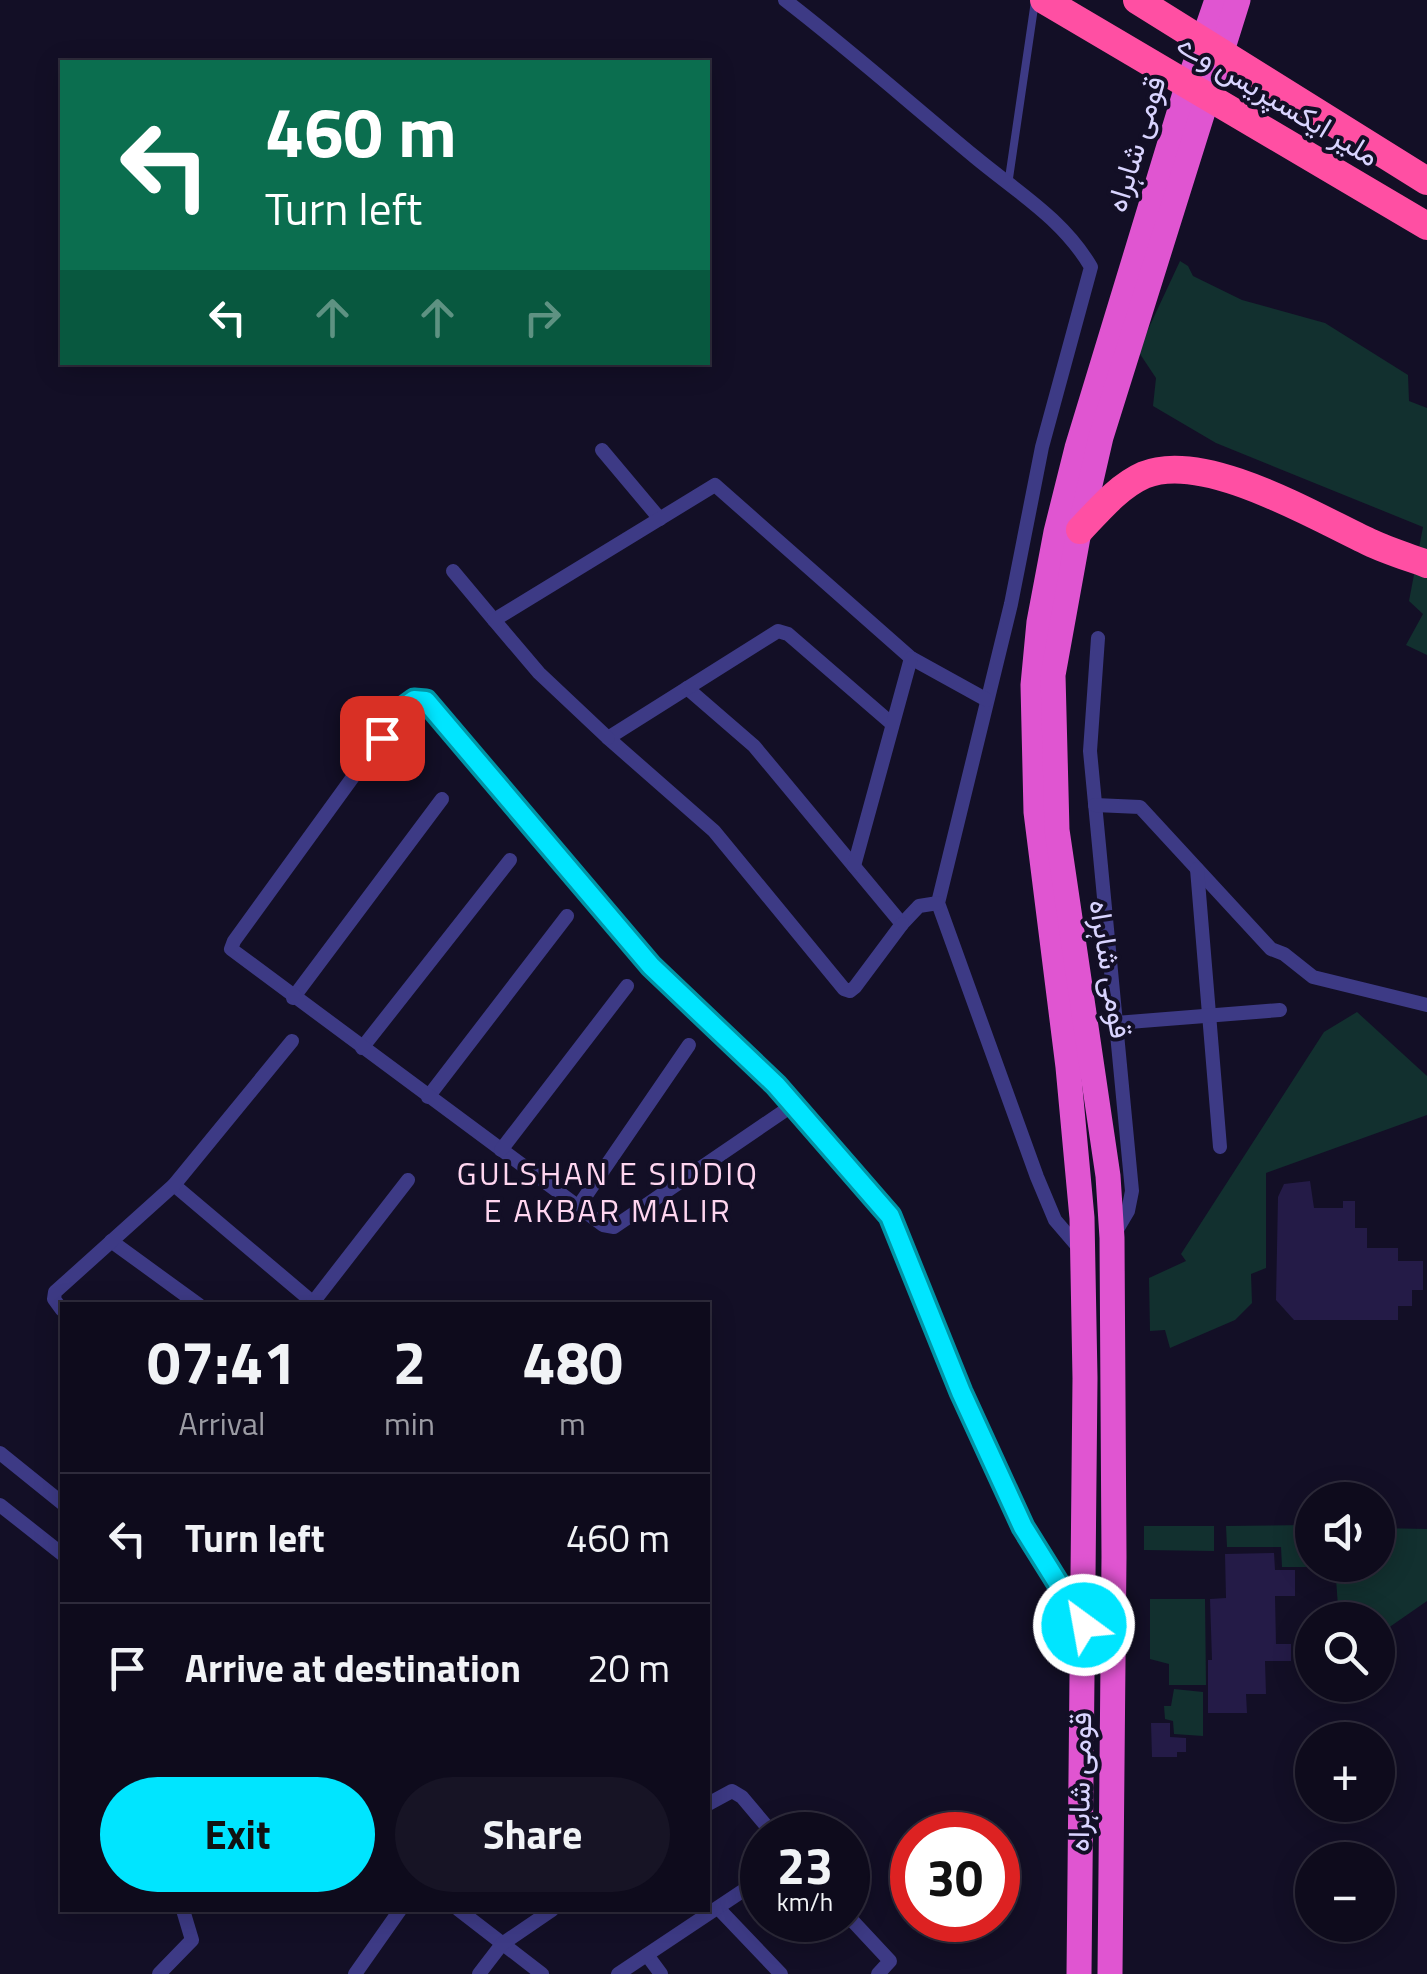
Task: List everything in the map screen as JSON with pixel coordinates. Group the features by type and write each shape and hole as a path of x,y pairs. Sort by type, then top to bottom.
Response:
{"highway":[{"name":"ملیر ایکسپریس وے","path":"1044,0 1427,226"},
{"name":"ملیر ایکسپریس وے","path":"1137,0 1427,181"},
{"name":"قومی شاہراہ","path":"1110,1974 1112,1238 1108,1176 1056,830 1053,675 1114,355 1186,90 1217,0"},
{"name":"قومی شاہراہ","path":"1079,1974 1084,1625 1083,1252 1068,1066 1036,812 1033,685 1039,622 1056,532 1238,0"},
{"path":"1080,530 1108,501 1146,474 1176,470 1232,479 1292,502 1371,543 1427,564"},
{"path":"1083,1690 1113,1686"}],"street":[{"path":"785,0 1008,185 1054,218 1092,267 1042,446 1011,604 938,903 1055,1220 1083,1252"},
{"path":"602,450 660,519"},
{"path":"494,620 715,485 910,658 987,700"},
{"path":"453,571 538,673 714,831 844,989 850,991 855,987 920,906 938,903"},
{"path":"608,738 778,631 788,634 891,723"},
{"path":"1098,638 1090,751 1132,1191 1128,1211 1112,1238"},
{"path":"854,866 910,658"},
{"path":"687,688 754,746 902,924"},
{"path":"793,1105 614,1227 603,1226 231,949 403,708 414,700 426,701 651,966 793,1105 890,1216 961,1392 1023,1527 1084,1625"},
{"path":"294,998 442,799"},
{"path":"1095,805 1140,807 1271,949 1284,954 1312,977 1427,1005"},
{"path":"362,1048 510,860"},
{"path":"1197,867 1220,1147"},
{"path":"428,1096 566,916"},
{"path":"500,1150 627,986"},
{"path":"1116,1023 1280,1010"},
{"path":"60,1307 54,1299 55,1292 174,1184 292,1041"},
{"path":"578,1207 688,1045"},
{"path":"316,1302 408,1180"},
{"path":"174,1184 312,1302"},
{"path":"112,1241 195,1302"},
{"path":"0,1453 60,1501"},
{"path":"0,1505 60,1552"},
{"path":"710,1803 732,1791 755,1812"},
{"path":"618,1974 740,1893"},
{"path":"718,1908 781,1974"},
{"path":"159,1974 192,1940 184,1912"},
{"path":"354,1974 399,1912"},
{"path":"462,1912 542,1974"},
{"path":"480,1974 502,1944 549,1912"},
{"path":"870,1940 890,1961 878,1974"},
{"path":"646,1955 661,1974"}],"lane":[{"path":"1008,185 1035,0"}],"green space":[{"path":"1180,261 1193,276 1242,300 1325,323 1408,375 1409,401 1427,408 1427,655 1406,645 1423,614 1409,601 1423,527 1216,443 1153,406 1156,378 1138,351"},
{"path":"1357,1012 1427,1076 1427,1115 1266,1173 1266,1268 1251,1274 1252,1303 1235,1320 1170,1348 1165,1330 1150,1331 1149,1278 1186,1261 1181,1254 1324,1032"},
{"path":"1295,1525 1295,1567 1282,1567 1281,1547 1227,1547 1226,1526"},
{"path":"1144,1526 1214,1526 1214,1551 1144,1550"},
{"path":"1395,1528 1427,1529 1427,1601 1395,1623 1395,1602 1338,1602 1336,1582 1395,1582"},
{"path":"1150,1599 1205,1599 1206,1685 1169,1685 1169,1664 1150,1659"},
{"path":"1174,1689 1203,1692 1203,1736 1174,1734 1173,1721 1165,1719 1164,1706 1171,1706"}],"building":[{"path":"1310,1181 1314,1208 1343,1208 1343,1201 1355,1201 1355,1228 1367,1228 1367,1248 1398,1248 1398,1261 1423,1261 1423,1290 1412,1290 1412,1306 1398,1306 1398,1320 1294,1320 1276,1300 1278,1197 1284,1184"},
{"path":"1274,1553 1275,1570 1295,1570 1295,1596 1275,1596 1276,1644 1291,1644 1291,1661 1265,1661 1266,1694 1246,1694 1247,1713 1208,1713 1208,1660 1212,1660 1210,1599 1226,1598 1225,1554"},
{"path":"1151,1723 1170,1723 1170,1737 1186,1738 1186,1752 1177,1752 1177,1757 1152,1757"}],"district":[{"name":"GULSHAN E SIDDIQ E AKBAR MALIR","path":"608,1192"}],"route":[{"path":"382,738 403,708 414,700 426,701 651,966 776,1085 890,1216 961,1392 1023,1527 1084,1625"}]}
